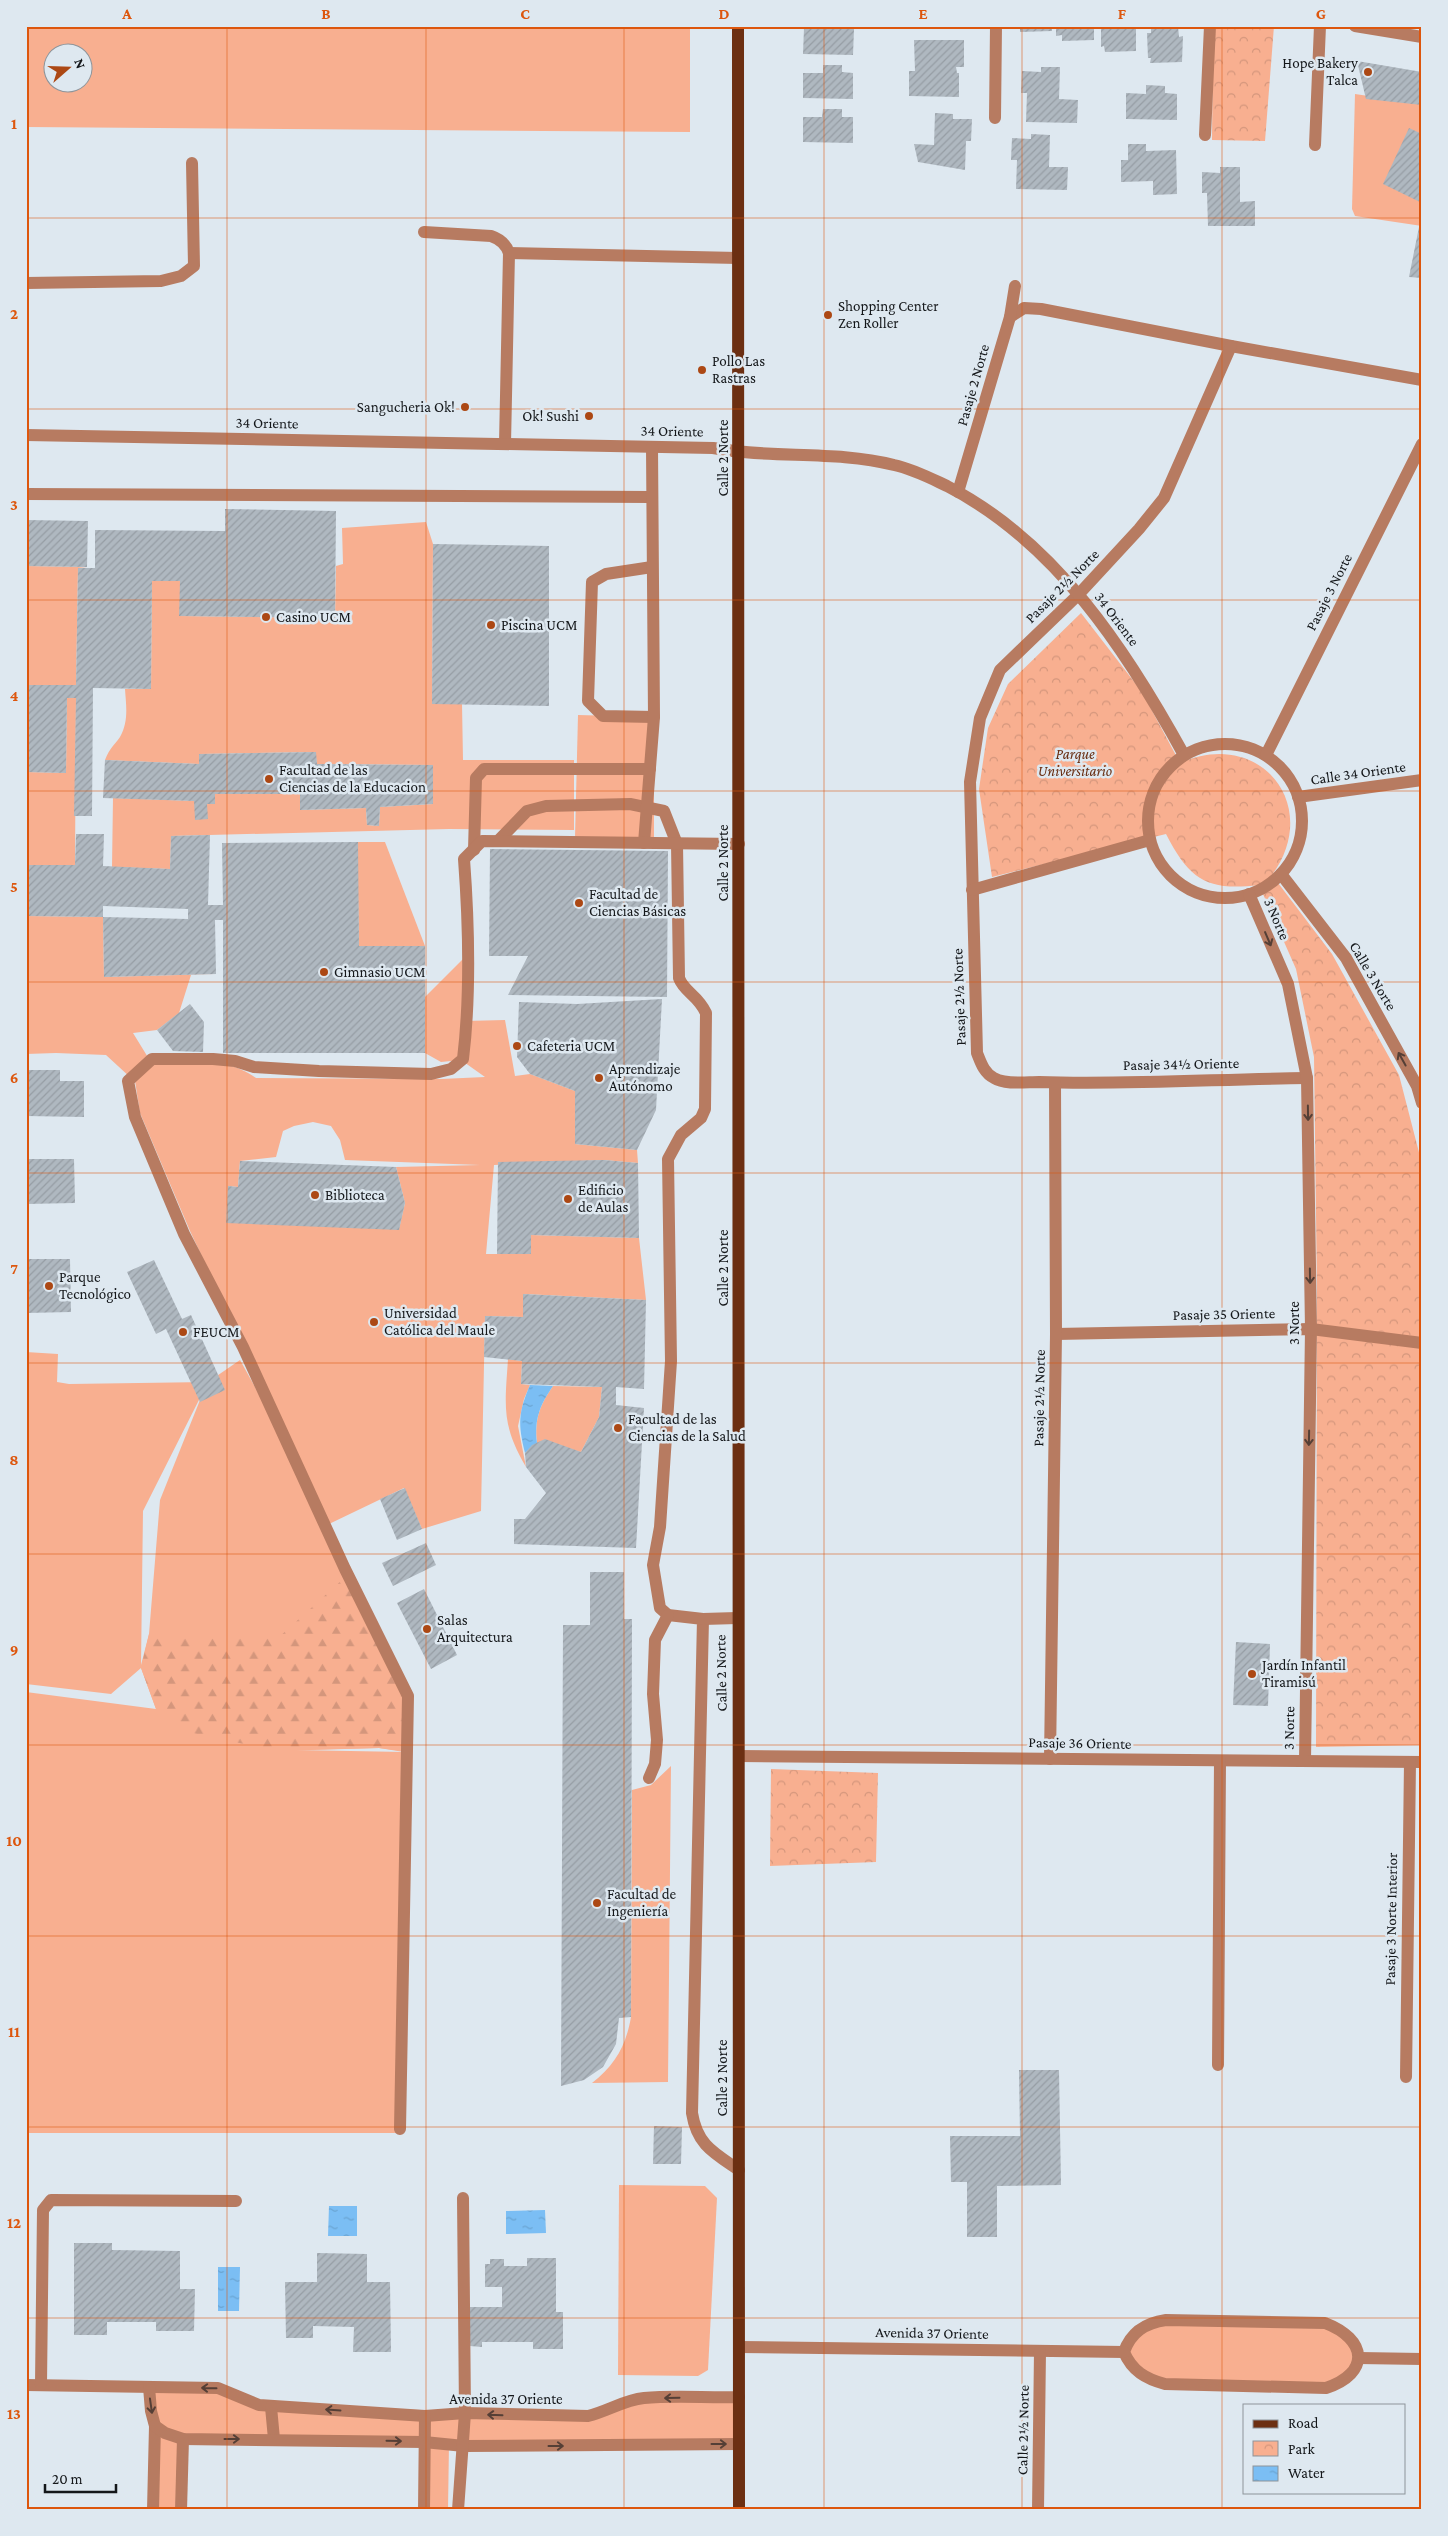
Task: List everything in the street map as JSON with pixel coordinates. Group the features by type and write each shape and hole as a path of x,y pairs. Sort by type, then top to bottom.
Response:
{"main road":[{"name":"Calle 2 Norte","path":"738,26 739,1511 736,1618 739,1756 738,2510"}],"street":[{"path":"995,118 996,26"},
{"path":"1205,135 1210,26"},
{"path":"1315,145 1320,26"},
{"path":"1355,26 1422,37"},
{"path":"26,284 161,281 181,276 194,266 192,163"},
{"path":"424,232 491,236 503,243 509,253 505,444"},
{"path":"509,253 738,258"},
{"name":"Pasaje 2 Norte","path":"958,492 1010,317 1015,286"},
{"path":"1010,317 1024,308 1042,309 1231,346 1422,380"},
{"name":"Pasaje 2½ Norte","path":"1050,1759 1056,1334 1055,1083 995,1079 982,1067 978,1053 970,782 980,718 1000,670 1078,595 1139,529 1164,498 1231,346"},
{"name":"34 Oriente","path":"26,435 713,448 739,453 876,461 915,471 958,492 1011,528 1056,570 1124,654 1184,755"},
{"name":"Pasaje 3 Norte","path":"1266,755 1422,444"},
{"path":"644,843 654,717 650,497 652,447"},
{"path":"26,494 650,497"},
{"path":"652,566 606,574 592,582 588,701 603,716 654,717"},
{"path":"1231,744 1253,749 1266,755 1288,776 1298,797 1302,819 1300,841 1292,860 1281,874 1266,886 1249,894 1229,898 1206,896 1182,885 1164,869 1150,840 1148,816 1153,792 1166,771 1184,755 1202,747 1231,744"},
{"path":"474,850 476,778 484,769 650,769"},
{"name":"Calle 34 Oriente","path":"1298,797 1422,780"},
{"path":"498,841 527,811 546,806 630,804 664,811 677,844 679,978 682,987 699,999 706,1012 707,1020 704,1114 697,1123 681,1135 668,1159 671,1361 660,1527 653,1565 660,1608 668,1615 703,1619 736,1618"},
{"path":"972,890 1150,840"},
{"path":"400,2129 408,1696 345,1569 243,1347 184,1234 135,1117 128,1082 152,1059 213,1059 235,1061 254,1067 319,1072 431,1074 451,1068 462,1059 467,1023 469,924 464,859 482,841 739,844"},
{"name":"Calle 3 Norte","path":"1281,874 1346,958 1419,1086 1422,1103"},
{"name":"3 Norte","path":"1249,894 1288,984 1307,1078 1311,1329 1305,1761"},
{"name":"Pasaje 34½ Oriente","path":"1055,1083 1307,1078"},
{"name":"Pasaje 35 Oriente","path":"1056,1334 1311,1329 1422,1343"},
{"path":"649,1778 655,1764 657,1740 653,1694 654,1640 668,1615"},
{"path":"703,1619 692,2114 698,2136 707,2148 739,2170"},
{"name":"Pasaje 36 Oriente","path":"739,1756 1416,1762"},
{"path":"1218,2065 1220,1761"},
{"name":"Pasaje 3 Norte Interior","path":"1406,2077 1416,1762"},
{"path":"458,2510 466,2413 463,2198"},
{"path":"41,2385 42,2210 51,2200 236,2201"},
{"path":"1151,2322 1325,2323 1338,2328 1356,2345 1359,2358 1356,2368 1348,2376 1339,2383 1326,2388 1203,2385 1165,2384 1149,2380 1128,2362 1124,2352 1128,2341 1138,2330 1151,2322"},
{"name":"Avenida 37 Oriente","path":"739,2347 1124,2352"},
{"name":"Calle 2½ Norte","path":"1038,2510 1040,2351"},
{"path":"1359,2358 1422,2359"},
{"name":"Avenida 37 Oriente","path":"26,2385 218,2388 251,2404 271,2407 425,2416 466,2413 588,2416 605,2412 626,2402 645,2398 738,2397"},
{"path":"150,2387 151,2412 155,2426 153,2510"},
{"path":"271,2407 274,2439"},
{"path":"424,2510 425,2416"},
{"path":"155,2426 183,2439 424,2442 464,2446 739,2444"},
{"path":"181,2510 183,2439"}],"green space":[{"path":"26,26 690,26 690,132 26,127"},
{"path":"1213,26 1274,26 1265,141 1212,140"},
{"path":"1355,94 1422,104 1422,226 1355,216 1352,209"},
{"path":"426,522 433,544 432,703 462,704 463,760 574,760 574,830 449,829 171,836 170,869 112,867 113,798 194,801 207,804 215,794 300,794 300,810 366,808 367,825 379,826 380,807 433,804 433,765 317,764 315,752 200,754 199,764 105,760 110,749 120,737 125,725 125,689 151,689 152,581 180,581 180,616 335,618 336,566 343,564 342,528"},
{"path":"26,566 87,567 78,568 76,685 26,685"},
{"name":"Parque Universitario","path":"1081,613 1142,692 1180,763 1209,755 1235,755 1257,764 1275,779 1286,799 1290,823 1286,849 1272,875 1332,954 1399,1075 1422,1164 1422,1745 1316,1747 1317,1292 1314,1057 1296,969 1259,885 1226,886 1213,884 1202,879 1183,863 1166,834 992,877 979,789 988,728 1008,684"},
{"path":"67,698 76,698 75,865 26,865 26,772 66,773"},
{"path":"578,715 654,717 654,840 575,838"},
{"path":"357,842 385,842 425,946 359,946"},
{"path":"26,916 103,917 104,977 216,974 191,975 179,1013 157,1030 133,1033 149,1059 131,1078 106,1055 26,1054"},
{"path":"467,955 465,1021 505,1020 515,1076 530,1074 575,1091 575,1144 637,1150 638,1163 604,1160 494,1165 486,1254 531,1254 531,1235 639,1238 646,1300 524,1294 523,1317 485,1316 481,1511 422,1529 404,1488 329,1524 412,1694 404,2133 26,2133 26,1692 156,1709 141,1668 111,1694 26,1684 26,1352 58,1354 57,1382 69,1384 208,1382 240,1360 311,1488 190,1231 140,1113 135,1081 153,1062 180,1061 220,1063 244,1071 256,1078 441,1079 485,1077 461,1060 441,1062 425,1053 425,997","holes":["313,1122 331,1126 340,1140 345,1160 480,1165 396,1167 405,1203 399,1229 226,1222 228,1186 238,1187 240,1161 276,1157 283,1131 294,1126","204,1390 160,1500 149,1634 141,1665 143,1511","379,1748 404,1752 296,1750"]},
{"path":"508,1359 522,1361 521,1384 530,1385 524,1399 518,1426 526,1467 512,1439 506,1415"},
{"path":"553,1386 602,1387 599,1417 581,1452 537,1443 537,1419"},
{"path":"352,1571 412,1694 410,1752 379,1748 277,1751 188,1732 156,1709 141,1668 149,1634 278,1638"},
{"path":"671,1766 668,2082 592,2083 613,2062 623,2046 631,2017 632,1790 651,1785"},
{"path":"771,1769 878,1773 876,1862 770,1866"},
{"path":"619,2185 705,2186 717,2198 708,2370 698,2376 618,2375"},
{"path":"1151,2322 1338,2328 1359,2358 1339,2383 1165,2384 1128,2362 1128,2341"},
{"path":"149,2387 218,2388 251,2404 588,2416 626,2402 739,2397 739,2444 449,2443 448,2510 424,2510 424,2442 183,2439 181,2510 153,2510"}],"water":[{"path":"530,1385 553,1386 537,1419 537,1443 525,1453 520,1419 523,1403"},
{"path":"329,2206 357,2206 357,2236 328,2236"},
{"path":"545,2210 546,2233 506,2234 506,2211"},
{"path":"218,2267 240,2267 239,2311 218,2311"}],"building":[{"path":"823,26 854,29 853,55 803,54 804,28 823,29"},
{"path":"1020,26 1052,26 1052,31 1020,32"},
{"path":"1056,26 1094,26 1094,40 1062,41 1062,35 1056,36"},
{"path":"1101,26 1136,26 1136,51 1105,52 1104,46 1101,47"},
{"path":"1151,26 1178,26 1179,37 1183,36 1182,62 1150,63 1147,33 1151,33"},
{"path":"914,40 964,40 964,67 956,67 957,73 959,73 959,97 909,96 909,71 915,71"},
{"path":"1357,61 1422,72 1422,105 1366,99"},
{"path":"823,65 842,65 842,72 853,73 853,99 803,98 803,73 823,73"},
{"path":"1041,67 1060,67 1059,99 1078,100 1077,123 1026,122 1027,93 1021,93 1022,71 1041,72"},
{"path":"1146,85 1165,86 1165,93 1177,94 1177,120 1126,119 1126,93 1146,94"},
{"path":"823,109 842,109 842,117 853,117 853,143 803,142 803,117 822,117"},
{"path":"935,113 953,114 953,119 972,119 971,141 966,141 965,170 918,162 914,144 934,145"},
{"path":"1409,128 1422,134 1422,203 1383,184"},
{"path":"1031,134 1050,135 1049,167 1068,167 1067,190 1016,189 1017,160 1011,160 1012,138 1031,139"},
{"path":"1128,144 1146,144 1146,151 1176,150 1177,194 1153,195 1153,181 1121,182 1121,160 1128,160"},
{"path":"1220,167 1240,167 1240,202 1255,201 1255,226 1208,226 1207,193 1202,193 1202,172 1220,173"},
{"path":"1419,227 1422,228 1422,278 1409,277"},
{"path":"225,509 336,511 335,618 179,616 180,581 152,581 151,689 93,688 92,816 74,816 76,698 67,698 66,773 26,772 26,685 76,685 78,568 95,568 95,530 225,531"},
{"path":"26,520 88,521 87,567 26,566"},
{"name":"Piscina UCM","path":"433,544 549,546 549,706 432,704"},
{"name":"Facultad de las Ciencias de la Educacion","path":"316,752 317,764 433,765 433,804 380,807 379,826 367,825 366,808 300,810 300,794 215,794 215,804 207,804 208,819 195,820 194,801 103,798 105,760 199,764 199,754"},
{"name":"Gimnasio UCM","path":"76,834 104,834 103,866 170,869 171,836 210,835 208,905 223,905 222,843 358,842 359,946 425,946 425,1053 223,1053 223,920 215,920 216,974 104,977 103,917 26,916 26,865 75,865","holes":["103,906 188,909 188,919 103,917"]},
{"name":"Facultad de Ciencias Básicas","path":"490,849 668,851 667,997 508,995 528,956 489,956"},
{"name":"Aprendizaje Autónomo","path":"662,999 656,1110 637,1150 575,1144 575,1091 530,1074 517,1057 519,1002 577,1004"},
{"path":"190,1004 204,1022 203,1052 173,1051 157,1030"},
{"path":"26,1070 60,1070 60,1081 84,1081 84,1117 26,1116"},
{"path":"26,1159 74,1159 75,1203 26,1204"},
{"name":"Edificio de Aulas","path":"604,1160 638,1163 639,1238 531,1235 531,1254 497,1254 498,1162"},
{"name":"Biblioteca","path":"240,1161 396,1167 405,1203 399,1230 226,1223 228,1186 238,1187"},
{"name":"Parque Tecnológico","path":"26,1259 70,1259 71,1312 26,1313"},
{"name":"FEUCM","path":"154,1260 182,1319 191,1315 225,1390 200,1402 166,1329 156,1334 127,1272"},
{"name":"Facultad de las Ciencias de la Salud","path":"523,1294 646,1300 644,1389 616,1387 616,1405 644,1408 636,1548 514,1544 514,1519 525,1519 546,1493 526,1467 525,1453 532,1445 545,1439 581,1452 599,1417 602,1387 521,1384 522,1361 484,1357 485,1316 523,1317"},
{"path":"405,1488 422,1529 397,1540 380,1499"},
{"name":"Salas Arquitectura","path":"426,1543 436,1565 393,1586 382,1563"},
{"name":"Facultad de Ingeniería","path":"590,1572 624,1572 624,1619 632,1619 631,2017 619,2018 616,2044 603,2067 584,2080 561,2086 563,1625 590,1625"},
{"name":"Salas Arquitectura","path":"424,1589 457,1655 431,1669 397,1603"},
{"name":"Jardín Infantil Tiramisú","path":"1236,1642 1270,1644 1268,1706 1233,1705"},
{"path":"1019,2070 1059,2070 1061,2185 997,2186 997,2237 967,2237 967,2182 951,2182 950,2136 1020,2136"},
{"path":"654,2126 682,2127 681,2164 653,2164"},
{"path":"74,2243 112,2243 112,2250 180,2251 180,2289 195,2289 194,2331 156,2331 156,2322 107,2322 107,2335 74,2335"},
{"path":"317,2253 367,2254 367,2282 390,2282 391,2352 353,2352 354,2327 313,2326 313,2338 286,2338 285,2282 317,2282"},
{"path":"527,2258 556,2258 556,2312 563,2312 563,2349 533,2349 533,2342 482,2342 482,2347 470,2346 465,2307 502,2307 502,2287 485,2287 485,2264 490,2264 490,2259 504,2259 504,2266 527,2266"}],"place":[{"name":"Hope Bakery Talca","path":"1368,72"},
{"name":"Shopping Center Zen Roller","path":"828,315"},
{"name":"Pollo Las Rastras","path":"702,370"},
{"name":"Sangucheria Ok!","path":"465,407"},
{"name":"Ok! Sushi","path":"589,416"},
{"name":"Casino UCM","path":"266,617"},
{"name":"Piscina UCM","path":"491,625"},
{"name":"Facultad de las Ciencias de la Educacion","path":"269,779"},
{"name":"Facultad de Ciencias Básicas","path":"579,903"},
{"name":"Gimnasio UCM","path":"324,972"},
{"name":"Cafeteria UCM","path":"517,1046"},
{"name":"Aprendizaje Autónomo","path":"599,1078"},
{"name":"Biblioteca","path":"315,1195"},
{"name":"Edificio de Aulas","path":"568,1199"},
{"name":"Parque Tecnológico","path":"49,1286"},
{"name":"Universidad Católica del Maule","path":"374,1322"},
{"name":"FEUCM","path":"183,1332"},
{"name":"Facultad de las Ciencias de la Salud","path":"618,1428"},
{"name":"Salas Arquitectura","path":"427,1629"},
{"name":"Jardín Infantil Tiramisú","path":"1252,1674"},
{"name":"Facultad de Ingeniería","path":"597,1903"}]}
